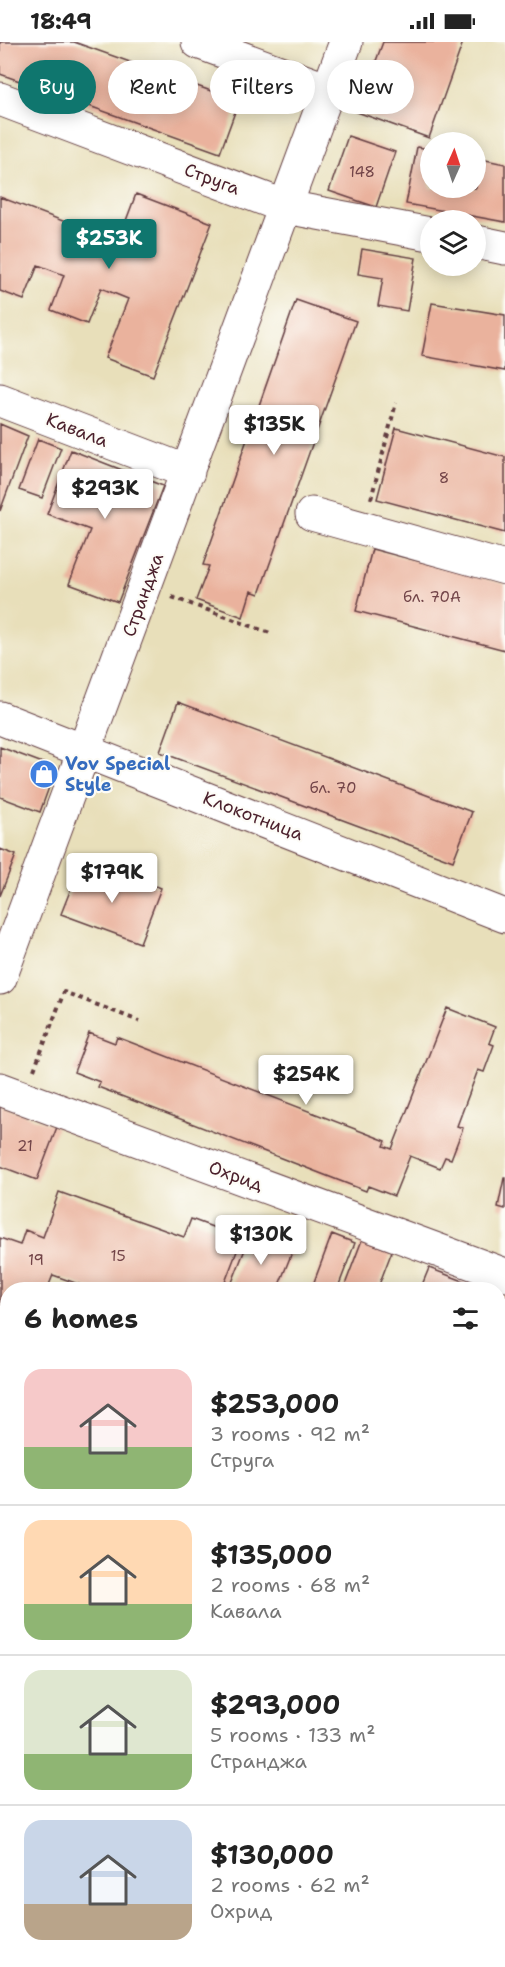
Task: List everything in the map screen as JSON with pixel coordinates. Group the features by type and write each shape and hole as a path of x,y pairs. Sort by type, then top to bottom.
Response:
{"street":[{"path":"198,42 327,90"},
{"name":"Странджа","path":"339,60 346,42"},
{"name":"Странджа","path":"0,978 327,93"},
{"name":"Струга","path":"0,99 286,207 420,232"},
{"path":"486,244 505,248"},
{"name":"Кавала","path":"0,400 188,472"},
{"path":"312,514 505,568"},
{"name":"Клокотница","path":"0,718 505,916"},
{"name":"Охрид","path":"12,1093 505,1275"}],"path":[{"path":"363,529 396,403"},
{"path":"146,587 270,633"},
{"path":"12,1093 64,992 139,1021"}],"building":[{"path":"0,42 74,42 124,60 108,60 108,113 96,108 96,60 18,60 18,80 0,74"},
{"path":"383,42 463,42 431,132 420,132 420,135 363,114 414,114 414,60 376,60"},
{"path":"198,86 210,91 210,114 234,114 220,153 111,114 198,114"},
{"path":"348,136 395,152 376,207 329,191"},
{"path":"417,147 420,147 420,198 486,198 486,160 505,164 505,222 486,219 486,210 439,210 406,204"},
{"path":"136,194 212,223 153,376 105,358 128,299 101,288 87,324 51,310 64,275 38,265 24,300 0,291 0,197 118,242"},
{"path":"362,249 416,258 407,311 378,306 383,278 358,274"},
{"path":"296,300 356,321 259,594 251,591 243,617 196,600 209,566 203,565"},
{"path":"432,303 505,315 505,371 422,356"},
{"path":"0,424 28,436 0,511"},
{"path":"396,428 505,457 505,533 377,499"},
{"path":"38,439 61,448 42,498 19,490"},
{"path":"71,450 163,486 118,602 69,584 90,530 47,514"},
{"path":"372,549 505,584 505,650 356,611"},
{"path":"178,702 472,812 453,861 160,752"},
{"path":"0,747 56,768 40,812 0,797"},
{"path":"0,849 16,855 0,896"},
{"path":"79,868 129,887 133,877 161,888 140,943 61,914"},
{"path":"447,1008 495,1027 489,1043 494,1045 484,1072 478,1070 457,1126 463,1128 451,1159 445,1157 440,1168 410,1156 394,1196 368,1186 366,1191 98,1087 100,1082 74,1072 89,1033 115,1043 117,1037 386,1141 384,1146 392,1149"},
{"path":"0,1105 57,1127 37,1180 0,1166"},
{"path":"505,1178 505,1209 498,1207"},
{"path":"59,1192 184,1237 191,1219 242,1238 225,1282 73,1282 53,1275 50,1282 0,1282 0,1238 20,1245 25,1230 43,1237"},
{"path":"251,1234 293,1250 280,1282 232,1282"},
{"path":"332,1234 355,1243 340,1282 314,1282"},
{"path":"362,1240 392,1251 380,1282 346,1282"},
{"path":"429,1268 466,1282 423,1282"}],"place":[{"name":"Vov Special Style","path":"44,774"}]}
